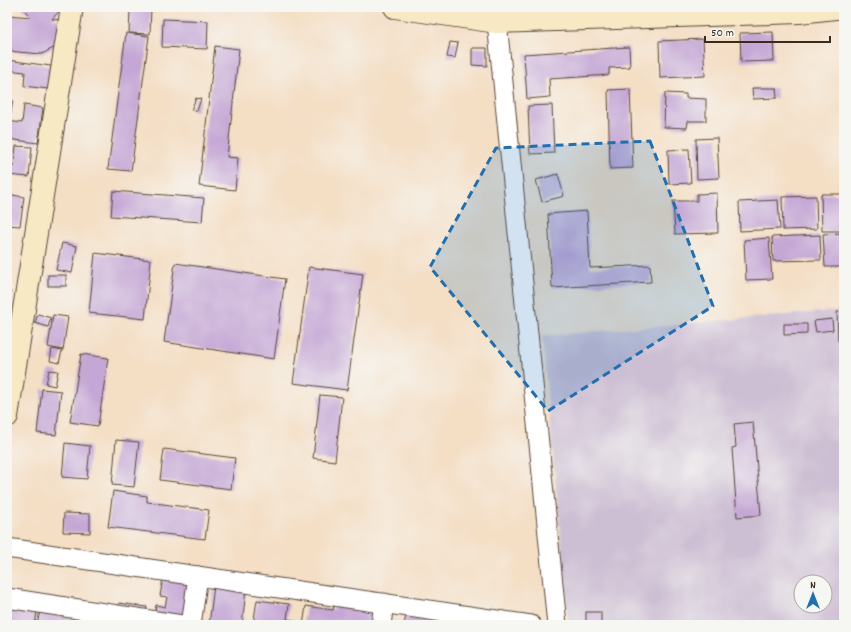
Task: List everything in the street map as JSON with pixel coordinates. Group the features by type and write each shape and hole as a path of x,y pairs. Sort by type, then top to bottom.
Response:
{"street":[{"path":"7,416 9,391 72,7"},
{"path":"395,7 496,15 799,10 844,7"},
{"path":"496,15 557,625"},
{"path":"7,548 531,625"},
{"path":"191,625 198,576"},
{"path":"7,598 182,625"},
{"path":"381,625 384,604"}],"highlighted area":[{"path":"650,141 713,306 548,411 430,267 496,148"}],"shaded area":[{"path":"844,310 844,625 569,625 542,336"}],"building":[{"path":"23,7 63,7 52,19 62,20 59,45 42,54 7,51 7,15 31,17 23,9"},
{"path":"141,7 151,7 150,34 129,33 130,10 141,10"},
{"path":"163,19 208,21 207,49 162,47"},
{"path":"773,32 774,61 741,62 740,33"},
{"path":"126,33 149,36 131,171 108,169"},
{"path":"703,39 705,76 660,78 659,41"},
{"path":"450,42 458,43 455,58 447,57"},
{"path":"215,46 239,49 227,157 238,158 235,190 199,186"},
{"path":"629,47 630,67 609,68 609,75 549,79 550,97 527,99 524,54"},
{"path":"472,48 487,48 487,66 472,65"},
{"path":"7,60 51,66 48,89 24,86 25,72 7,70"},
{"path":"752,88 776,88 777,98 753,99"},
{"path":"630,89 633,168 610,169 608,90"},
{"path":"665,93 686,94 686,98 706,99 706,121 688,121 687,128 664,127"},
{"path":"196,98 201,99 197,111 191,110"},
{"path":"7,99 13,100 10,117 7,117"},
{"path":"24,105 43,108 38,143 7,139 7,121 22,123"},
{"path":"552,105 554,153 530,154 528,106"},
{"path":"717,138 719,178 697,179 696,139"},
{"path":"16,146 32,147 29,177 7,175 7,166 14,166"},
{"path":"689,149 691,183 669,184 668,150"},
{"path":"558,174 564,196 542,202 536,180"},
{"path":"113,191 204,198 202,222 111,216"},
{"path":"717,193 718,233 675,234 673,201 697,201 697,194"},
{"path":"7,194 24,197 20,226 7,225"},
{"path":"821,194 844,194 844,231 822,231"},
{"path":"816,196 817,229 783,230 782,197"},
{"path":"778,200 780,229 740,231 739,202"},
{"path":"587,211 590,268 650,265 651,282 552,288 548,214"},
{"path":"844,233 844,267 825,267 823,234"},
{"path":"820,235 821,260 773,261 772,237"},
{"path":"769,238 772,279 746,280 744,240"},
{"path":"62,243 77,246 72,273 56,270"},
{"path":"95,253 151,260 145,319 89,313"},
{"path":"175,263 285,279 274,359 164,342"},
{"path":"309,267 363,274 347,390 293,383"},
{"path":"48,275 66,275 66,286 48,286"},
{"path":"7,291 11,292 8,308 7,308"},
{"path":"844,311 844,341 838,341 837,312"},
{"path":"38,314 51,318 48,327 35,323"},
{"path":"53,315 68,317 63,350 48,347"},
{"path":"832,319 833,330 816,332 814,321"},
{"path":"784,324 807,324 807,334 784,335"},
{"path":"52,349 62,351 59,363 50,361"},
{"path":"81,354 108,358 98,426 70,422"},
{"path":"49,370 58,371 55,386 46,384"},
{"path":"42,389 61,391 56,435 37,433"},
{"path":"320,395 342,397 335,461 313,458"},
{"path":"753,422 761,515 737,517 732,448 736,447 734,424"},
{"path":"116,440 139,442 134,487 112,485"},
{"path":"65,443 90,446 87,479 62,477"},
{"path":"164,449 235,458 231,489 160,480"},
{"path":"113,491 147,496 147,502 209,510 205,539 108,527"},
{"path":"64,513 90,514 90,533 63,532"},
{"path":"164,572 196,577 188,625 117,618 119,603 147,607 146,616 154,617 156,605 165,607 167,597 160,596"},
{"path":"214,586 246,590 242,625 209,625"},
{"path":"7,600 38,605 35,625 7,625"},
{"path":"257,600 289,604 287,619 294,620 293,625 253,625"},
{"path":"41,606 75,612 72,625 37,625"},
{"path":"306,606 333,610 334,606 378,612 377,625 303,625"},
{"path":"407,610 480,625 404,625"},
{"path":"78,612 101,615 100,625 76,625"},
{"path":"586,612 601,612 601,625 586,625"}]}
